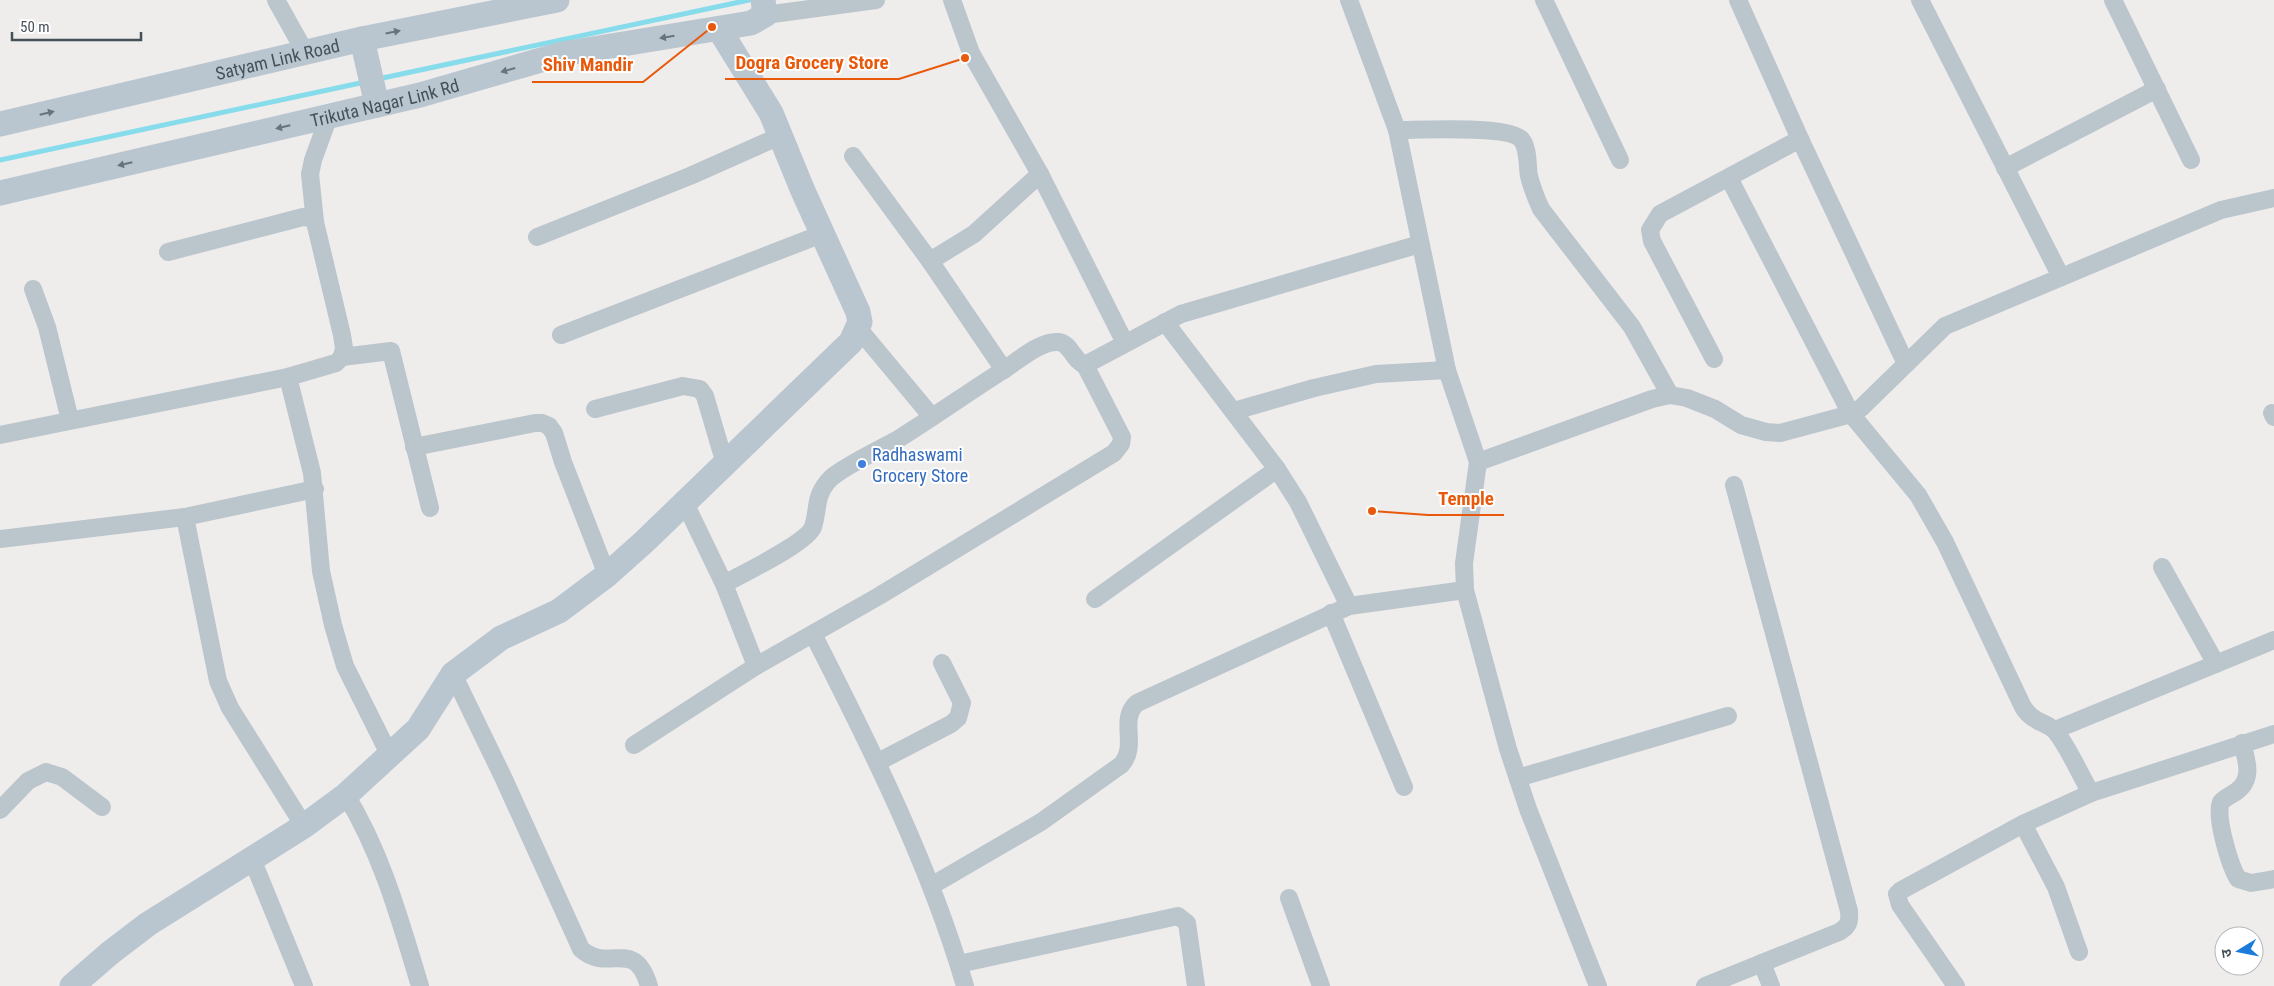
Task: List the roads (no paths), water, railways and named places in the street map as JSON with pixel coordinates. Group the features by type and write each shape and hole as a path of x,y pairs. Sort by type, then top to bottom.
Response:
{"main road":[{"name":"Satyam Link Road","path":"0,124 305,52 364,46 492,6 557,0"},
{"name":"Trikuta Nagar Link Rd","path":"0,193 329,116 375,97 420,95 562,54 758,21 765,8"},
{"path":"72,986 110,953 169,912 304,826 346,795 418,729 453,674 501,638 559,611 607,574 725,464 851,342 860,322 858,312 822,234 771,113 719,29"},
{"path":"364,46 375,97"}],"street":[{"path":"276,0 305,52"},
{"path":"765,8 876,0"},
{"path":"952,0 972,53 1040,174 1125,343"},
{"path":"1349,0 1397,130 1447,370 1478,462 1464,562 1465,590 1518,778 1598,986"},
{"path":"1544,0 1620,160"},
{"path":"1738,0 1800,140 1906,364"},
{"path":"1920,0 2061,277"},
{"path":"2113,0 2191,160"},
{"path":"2005,168 2158,89"},
{"path":"0,435 70,420 177,401 288,377 336,363 342,357 344,348 315,222 310,174 313,160 329,116"},
{"path":"1397,130 1495,130 1522,140 1526,150 1534,193 1541,209 1632,327 1670,395"},
{"path":"537,237 690,176 780,136"},
{"path":"1714,359 1652,241 1650,230 1660,214 1800,140"},
{"path":"853,156 930,261 1004,370"},
{"path":"930,261 974,234 1040,174"},
{"path":"1729,178 1851,414 1918,494 1945,542 2022,707 2028,716 2055,730 2090,793"},
{"path":"1478,462 1652,399 1670,395 1687,398 1715,409 1741,425 1766,432 1780,433 1851,414 1870,401 1945,326 2221,210 2274,198"},
{"path":"168,252 303,216 311,218 315,222"},
{"path":"561,335 822,234"},
{"path":"724,584 793,546 807,535 812,527 819,497 832,477 1049,343 1060,342 1067,345 1079,363 1085,365 1094,362 1125,343 1181,314 1420,244"},
{"path":"33,289 51,343 70,420"},
{"path":"1165,322 1277,469 1298,502 1349,606"},
{"path":"858,328 932,417"},
{"path":"342,357 391,352 430,508"},
{"path":"634,745 756,666 879,596 1114,453 1121,444 1122,437 1085,365"},
{"path":"1234,411 1330,384 1376,374 1447,370"},
{"path":"288,377 315,489 321,570 345,666 390,756"},
{"path":"595,409 683,386 700,389 705,396 725,464"},
{"path":"414,447 535,423 549,426 554,433 563,462 607,574"},
{"path":"1095,600 1277,469"},
{"path":"1705,986 1839,932 1848,927 1850,921 1849,911 1734,485"},
{"path":"0,539 185,517 315,489"},
{"path":"685,502 724,584 756,666"},
{"path":"185,517 218,681 230,708 304,826"},
{"path":"2162,567 2216,664"},
{"path":"931,886 1041,822 1121,765 1128,758 1130,748 1130,712 1137,703 1330,613 1349,606 1465,590"},
{"path":"1330,613 1404,787"},
{"path":"813,634 878,762 931,886 965,986"},
{"path":"2055,730 2274,640"},
{"path":"878,762 951,724 958,718 962,704 942,663"},
{"path":"453,674 503,777 580,949 588,956 595,958 627,958 638,962 645,972 649,986"},
{"path":"1518,778 1728,716"},
{"path":"1956,986 1900,905 1897,894 1907,886 2022,824 2090,793 2274,734"},
{"path":"2242,743 2248,777 2238,790 2221,802 2219,814 2232,867 2238,879 2250,883 2274,879"},
{"path":"0,810 28,782 39,774 46,772 62,777 102,807"},
{"path":"346,795 361,821 392,891 420,986"},
{"path":"2022,824 2056,888 2079,952"},
{"path":"252,859 304,986"},
{"path":"1289,898 1321,986"},
{"path":"959,964 1178,916 1187,923 1196,986"},
{"path":"1762,963 1771,986"}],"waterway":[{"path":"378,79 749,0"},
{"path":"0,160 365,82"}],"place":[{"name":"Shiv Mandir","path":"712,27"},
{"name":"Dogra Grocery Store","path":"965,58"},
{"name":"Radhaswami Grocery Store","path":"862,464"},
{"name":"Temple","path":"1372,511"}]}
